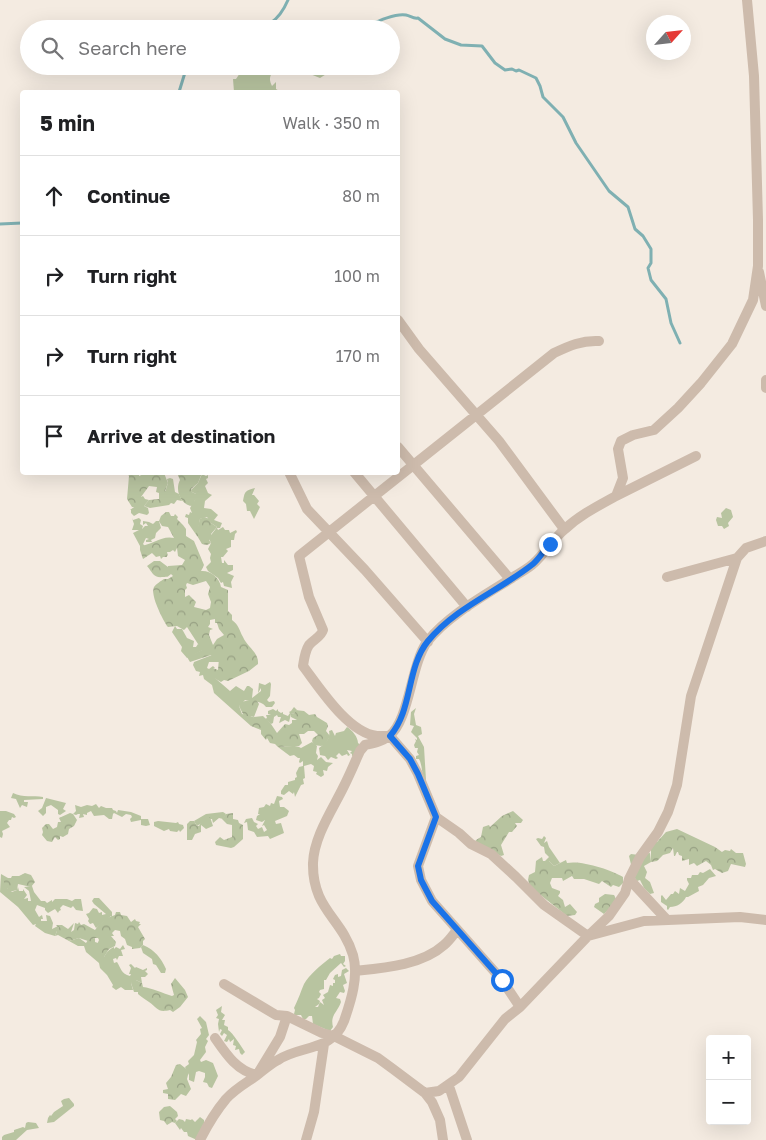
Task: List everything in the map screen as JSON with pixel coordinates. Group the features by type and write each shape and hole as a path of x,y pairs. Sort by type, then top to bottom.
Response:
{"street":[{"path":"616,496 622,478 618,449 621,441 633,435 654,430 678,408 718,364 732,344 752,300 758,266 758,220 754,76 747,0"},
{"path":"758,266 766,306"},
{"path":"400,323 432,364 499,441 564,529"},
{"path":"588,936 544,905 491,854 471,844 436,817 410,759 390,736 376,736 363,731 344,718 328,700 303,666 304,657 309,646 322,634 323,630 309,597 299,556 554,353 588,340 599,341"},
{"path":"766,380 766,388"},
{"path":"400,449 510,579"},
{"path":"200,1140 214,1114 227,1098 280,1058 324,1044 334,1036 343,1024 352,996 355,971 353,955 345,937 319,898 314,884 313,861 319,837 360,751 364,745 378,743 390,736 397,726 405,708 419,658 428,642 449,621 467,607 534,563 564,529 583,514 696,456"},
{"path":"290,475 307,509 365,570 428,642"},
{"path":"357,475 467,607"},
{"path":"425,1093 439,1091 449,1086 459,1077 506,1019 520,1007 617,906 625,893 629,878 640,857 658,832 668,812 677,785 691,696 737,558 746,548 766,541"},
{"path":"667,577 737,558"},
{"path":"436,817 418,866 421,880 432,901 457,930 466,937 502,980 520,1007"},
{"path":"629,878 667,920"},
{"path":"588,936 644,921 740,917 766,920"},
{"path":"355,971 389,968 429,955 444,945 457,930"},
{"path":"224,984 276,1014 287,1016 322,1033 334,1036 378,1058 425,1093 432,1102 440,1120 443,1140"},
{"path":"256,1076 280,1037 287,1016"},
{"path":"215,1038 228,1058 248,1074 256,1076"},
{"path":"306,1140 314,1112 324,1044"},
{"path":"449,1086 467,1140"}],"green space":[{"path":"239,75 271,75 272,86 276,82 278,90 234,90 233,79 236,79"},
{"path":"312,75 325,75 320,78"},
{"path":"165,475 168,483 165,491 170,494 169,505 150,508 144,506 149,500 159,499 159,493 156,492 157,487 149,486 141,497 141,502 144,504 132,507 127,499 129,476"},
{"path":"178,475 201,475 198,483 191,489 196,494 200,489 203,495 202,498 195,500 194,506 186,504 180,498 178,484 180,480"},
{"path":"202,475 208,475 206,479 208,483 205,486 208,493 212,495 205,501 204,508 211,509 218,515 214,520 222,523 220,528 217,528 218,530 223,527 225,530 229,530 230,533 236,530 237,532 234,540 231,540 231,547 226,549 228,551 221,557 222,563 224,563 224,560 228,565 233,565 233,570 227,573 234,576 231,582 232,588 224,586 223,582 221,583 206,567 211,562 211,554 208,549 211,543 209,539 217,527 207,517 200,519 197,536 188,523 188,518 185,517 186,514 192,513 190,508 196,494 191,490 198,483"},
{"path":"167,479 173,479 175,492 179,494 182,501 177,500 174,504 171,503 169,505 165,492 168,483"},
{"path":"255,488 252,495 259,501 257,504 260,507 254,519 250,511 247,511 246,504 243,501 246,492"},
{"path":"143,496 149,500 144,506 148,508 149,513 147,515 139,513 134,516 130,510 141,502 141,497"},
{"path":"726,508 731,510 733,517 728,523 729,526 724,529 722,526 718,526 716,520 717,517 722,518 721,513"},
{"path":"169,512 171,516 175,514 178,517 177,519 186,529 186,536 194,541 204,565 201,571 214,575 221,587 228,590 228,611 232,615 232,620 238,626 245,641 257,656 258,664 249,671 228,681 224,680 221,682 214,678 212,671 213,668 218,670 219,658 213,658 211,655 190,662 187,657 202,650 187,627 184,630 177,626 168,627 165,622 157,606 153,591 154,587 164,579 173,576 171,574 168,577 157,577 147,566 154,561 160,561 168,567 182,565 185,560 178,556 177,548 175,552 173,550 167,552 168,556 161,559 160,556 156,557 152,553 143,559 140,546 165,538 174,538 168,527 162,526 159,521 161,516","holes":["206,581 210,587 208,594 211,602 210,608 206,610 194,607 196,602 189,595 185,597 187,583 193,585","215,619 215,623 217,623 224,635 217,639 213,645 209,635 210,630 213,629 208,627 210,620"]},
{"path":"204,517 210,519 211,523 217,527 211,534 213,537 209,540 211,543 207,545 202,544 196,534 200,519"},
{"path":"132,518 133,520 139,518 141,520 142,529 148,526 146,523 143,525 143,521 153,524 159,521 161,528 156,533 155,538 151,540 152,542 146,542 149,539 146,538 143,544 145,546 140,546 133,533 139,530 132,530 134,524"},
{"path":"175,626 177,629 182,629 187,638 194,641 193,647 196,647 198,644 203,650 187,658 181,651 182,647 172,632"},
{"path":"212,655 219,658 219,662 209,662 207,668 209,669 213,666 215,668 213,668 215,678 230,691 236,686 244,691 249,686 253,689 252,698 261,691 261,688 258,693 259,683 265,685 270,682 270,696 267,700 269,702 274,701 275,703 272,707 266,707 259,702 245,700 239,706 242,714 254,717 251,726 214,693 212,685 204,679 203,675 199,676 200,672 196,671 193,665 194,662"},
{"path":"254,699 259,704 254,717 244,716 239,706 241,702"},
{"path":"294,707 298,711 296,710 295,713 291,714 289,722 285,720 279,723 281,717 277,715 271,724 265,719 267,718 266,715 271,715 268,714 268,711 273,709 276,711 278,709 278,711 288,716"},
{"path":"416,708 414,714 416,725 421,727 422,734 418,736 424,747 426,780 424,780 419,759 416,759 416,756 419,755 417,752 418,748 415,748 414,745 417,738 411,732 414,726 410,725 411,712"},
{"path":"295,710 304,711 309,715 315,714 327,723 326,731 330,736 325,745 314,745 313,738 318,735 314,731 308,731 304,734 299,734 302,743 299,746 278,747 270,743 267,738 266,740 261,734 261,730 251,726 251,721 254,717 263,716 277,733 285,724 289,725 292,723 292,720 297,720 291,717"},
{"path":"347,727 362,746 355,755 352,756 350,753 352,751 347,750 350,755 342,756 339,753 336,756 338,758 331,757 328,760 325,756 320,755 319,748 328,739 329,731 332,730 335,736 336,733 344,731"},
{"path":"312,742 317,746 317,760 321,757 326,762 333,763 328,767 327,771 323,770 324,775 321,777 316,774 317,772 313,771 314,766 311,764 304,766 304,784 301,785 295,797 294,792 293,794 289,791 284,795 281,794 285,785 288,785 288,782 295,780 297,777 296,773 299,767 303,766 303,761 300,763 300,758 294,755 290,756 278,747 293,746 301,748"},
{"path":"13,793 43,797 43,799 24,800 24,802 28,802 27,807 22,805 20,808 16,799 11,798"},
{"path":"277,796 283,799 279,801 280,807 284,807 289,811 287,816 275,821 276,824 281,823 284,833 270,839 268,836 257,837 254,832 248,830 247,822 244,823 246,819 252,818 258,824 256,826 258,829 262,827 264,832 267,830 264,825 262,826 265,820 262,822 256,820 260,814 258,814 259,808 264,807 266,804 270,806 271,803 274,804"},
{"path":"46,798 66,803 63,809 66,811 60,815 58,810 51,805 46,807 46,813 43,816 38,811 42,808"},
{"path":"96,804 99,808 101,806 112,808 117,813 118,810 131,812 141,816 141,819 148,819 150,825 141,825 141,820 131,822 131,815 126,814 122,817 114,813 112,819 109,819 104,815 94,816 91,811 87,815 83,814 84,817 79,818 80,814 73,814 76,811 75,805 81,807"},
{"path":"0,811 14,814 16,817 12,817 7,823 10,827 2,831 2,838 0,837"},
{"path":"513,811 523,820 521,823 515,823 517,826 512,832 509,832 501,845 504,855 501,856 475,843 481,837 483,827 489,825 490,827 502,816"},
{"path":"223,812 226,814 223,819 219,818 213,823 212,819 208,819 197,826 194,821 206,814"},
{"path":"70,813 77,820 74,826 69,829 68,834 63,837 60,836 58,840 55,837 52,842 47,841 42,835 42,828 46,824 49,824 53,829 57,827 58,822 61,822 59,818"},
{"path":"233,813 233,819 238,820 243,825 243,839 231,848 216,845 215,842 220,837 224,840 232,837 232,825 227,824 222,819 226,814"},
{"path":"210,817 213,826 206,829 201,825 201,832 195,834 192,840 187,840 187,824 190,821 194,821 199,826 202,820"},
{"path":"154,822 178,822 184,828 180,832 179,830 177,832 170,831 169,829 164,831 154,826"},
{"path":"677,829 722,852 725,850 730,851 731,849 736,853 743,853 745,867 731,864 728,871 722,873 715,869 713,870 706,861 697,866 694,863 689,865 689,859 682,861 682,856 678,852 674,856 673,848 670,853 663,855 657,861 651,862 651,847 666,832"},
{"path":"544,836 546,838 544,843 547,841 560,863 554,866 549,861 545,861 549,857 545,853 544,847 536,839 542,839"},
{"path":"650,853 651,862 644,866 647,872 645,878 650,882 654,893 650,894 640,880 637,881 634,877 629,856 631,854"},
{"path":"542,857 543,861 549,861 554,866 566,860 567,863 588,864 604,869 623,877 623,883 619,887 613,885 611,887 602,881 599,884 584,879 574,879 572,876 563,881 562,878 552,878 550,883 552,888 560,891 558,896 563,900 565,907 570,904 577,912 575,915 567,916 528,885 529,875 535,872 536,861"},
{"path":"710,869 716,876 709,878 703,885 698,887 699,891 686,897 680,904 670,907 668,910 667,906 661,902 662,895 666,900 675,891 679,894 680,888 685,891 689,884 687,878"},
{"path":"25,873 31,875 35,882 31,887 18,884 17,890 9,892 7,888 4,888 6,878"},
{"path":"1,874 8,878 6,878 7,888 12,892 17,890 18,887 19,891 23,891 23,889 27,895 24,899 28,898 28,901 31,901 29,891 24,887 32,886 41,901 47,903 55,899 72,901 81,899 83,911 76,910 73,906 71,908 63,905 58,913 55,909 48,913 45,908 37,905 35,910 39,917 42,915 43,919 41,921 47,921 46,915 50,916 53,923 52,929 58,926 60,931 57,931 55,936 45,933 35,926 36,924 33,925 18,907 0,892"},
{"path":"605,894 614,895 617,901 604,914 594,907 599,902 599,898"},
{"path":"94,898 99,898 112,912 112,917 96,928 93,923 90,924 86,914 93,908 97,909 99,913 102,912 102,915 106,914 94,904 92,901"},
{"path":"116,912 127,916 131,922 135,919 140,922 139,924 141,924 138,927 145,939 140,948 132,949 121,936 120,931 115,930 112,933 114,936 111,936 116,942 115,946 109,949 104,957 105,960 98,959 98,947 96,947 98,938 94,938 91,942 79,938 69,941 58,935 55,936 57,931 60,931 57,930 59,928 56,925 62,925 68,929 74,923 71,932 74,930 75,923 78,924 79,922 81,925 84,924 95,930 107,918 115,915"},
{"path":"79,938 86,943 88,940 95,938 95,942 98,943 99,952 104,957 112,948 120,949 123,945 125,949 121,950 123,956 119,956 117,960 116,958 113,959 114,963 117,962 125,974 130,976 131,968 129,965 131,964 135,968 143,970 147,968 145,971 148,974 145,977 141,977 142,983 136,980 131,983 133,990 125,990 121,987 116,990 112,987 113,985 107,975 100,968 99,963 86,952 84,946 78,946 69,941"},
{"path":"143,945 151,949 160,958 166,969 165,973 161,973 156,965 153,964 152,959 143,953 141,947"},
{"path":"340,954 345,956 343,964 346,966 344,967 341,963 324,980 324,989 320,990 321,994 317,999 320,1001 319,1004 315,1007 318,1007 320,1002 324,1005 322,1000 325,998 323,995 328,992 330,985 333,986 333,983 335,983 333,979 335,975 341,976 342,970 346,968 349,971 344,974 347,983 343,985 345,991 344,993 340,992 336,998 340,999 341,1002 333,1017 333,1027 330,1031 313,1024 312,1016 306,1019 303,1019 301,1015 296,1015 296,1017 294,1008 309,977 330,958 332,959"},
{"path":"175,978 188,997 173,1012 158,1009 139,995 138,992 134,992 131,983 132,980 136,980 142,983 143,987 172,996 174,995 171,984"},
{"path":"222,1006 221,1012 225,1015 222,1020 225,1020 224,1025 228,1027 228,1030 245,1052 242,1055 239,1049 235,1050 236,1046 233,1045 234,1039 230,1042 229,1039 227,1042 224,1041 227,1035 224,1033 222,1036 220,1034 222,1030 220,1029 219,1032 219,1019 216,1018 218,1015 216,1010"},
{"path":"200,1016 206,1022 209,1035 206,1039 208,1041 205,1047 206,1052 200,1060 201,1062 206,1060 213,1063 218,1076 212,1088 203,1082 205,1073 196,1072 194,1082 189,1080 185,1067 194,1055 196,1040 201,1034 200,1029 202,1028 197,1019"},
{"path":"180,1064 189,1071 187,1079 191,1089 186,1096 181,1094 175,1100 168,1099 168,1094 163,1093 163,1090 168,1089 166,1083 176,1065"},
{"path":"69,1098 74,1106 54,1122 47,1123 50,1115 63,1106 61,1101"},
{"path":"170,1106 177,1112 178,1116 175,1119 177,1121 175,1123 172,1122 167,1125 164,1121 160,1120 159,1112 164,1107"},
{"path":"200,1117 204,1120 204,1127 197,1140 188,1136 187,1132 184,1132 181,1128 180,1130 175,1123 179,1119 185,1122 186,1119 192,1119 195,1122"},
{"path":"28,1122 36,1123 39,1128 27,1130 16,1140 2,1140 4,1135 23,1127 25,1128"}],"waterway":[{"path":"275,20 288,0"},
{"path":"381,20 401,15 418,18 445,39 461,45 482,46 495,63 505,70 519,70 536,78 543,97 563,117 576,143 609,191 628,207 635,229 643,236 651,249 651,263 648,268 651,280 666,299 671,323 680,343"},
{"path":"180,90 184,75"},
{"path":"0,224 20,223"}],"route":[{"path":"502,980 466,937 457,930 432,901 421,880 418,866 436,817 410,759 390,736 405,708 419,658 428,642 449,621 467,607 534,563 550,544"}]}
